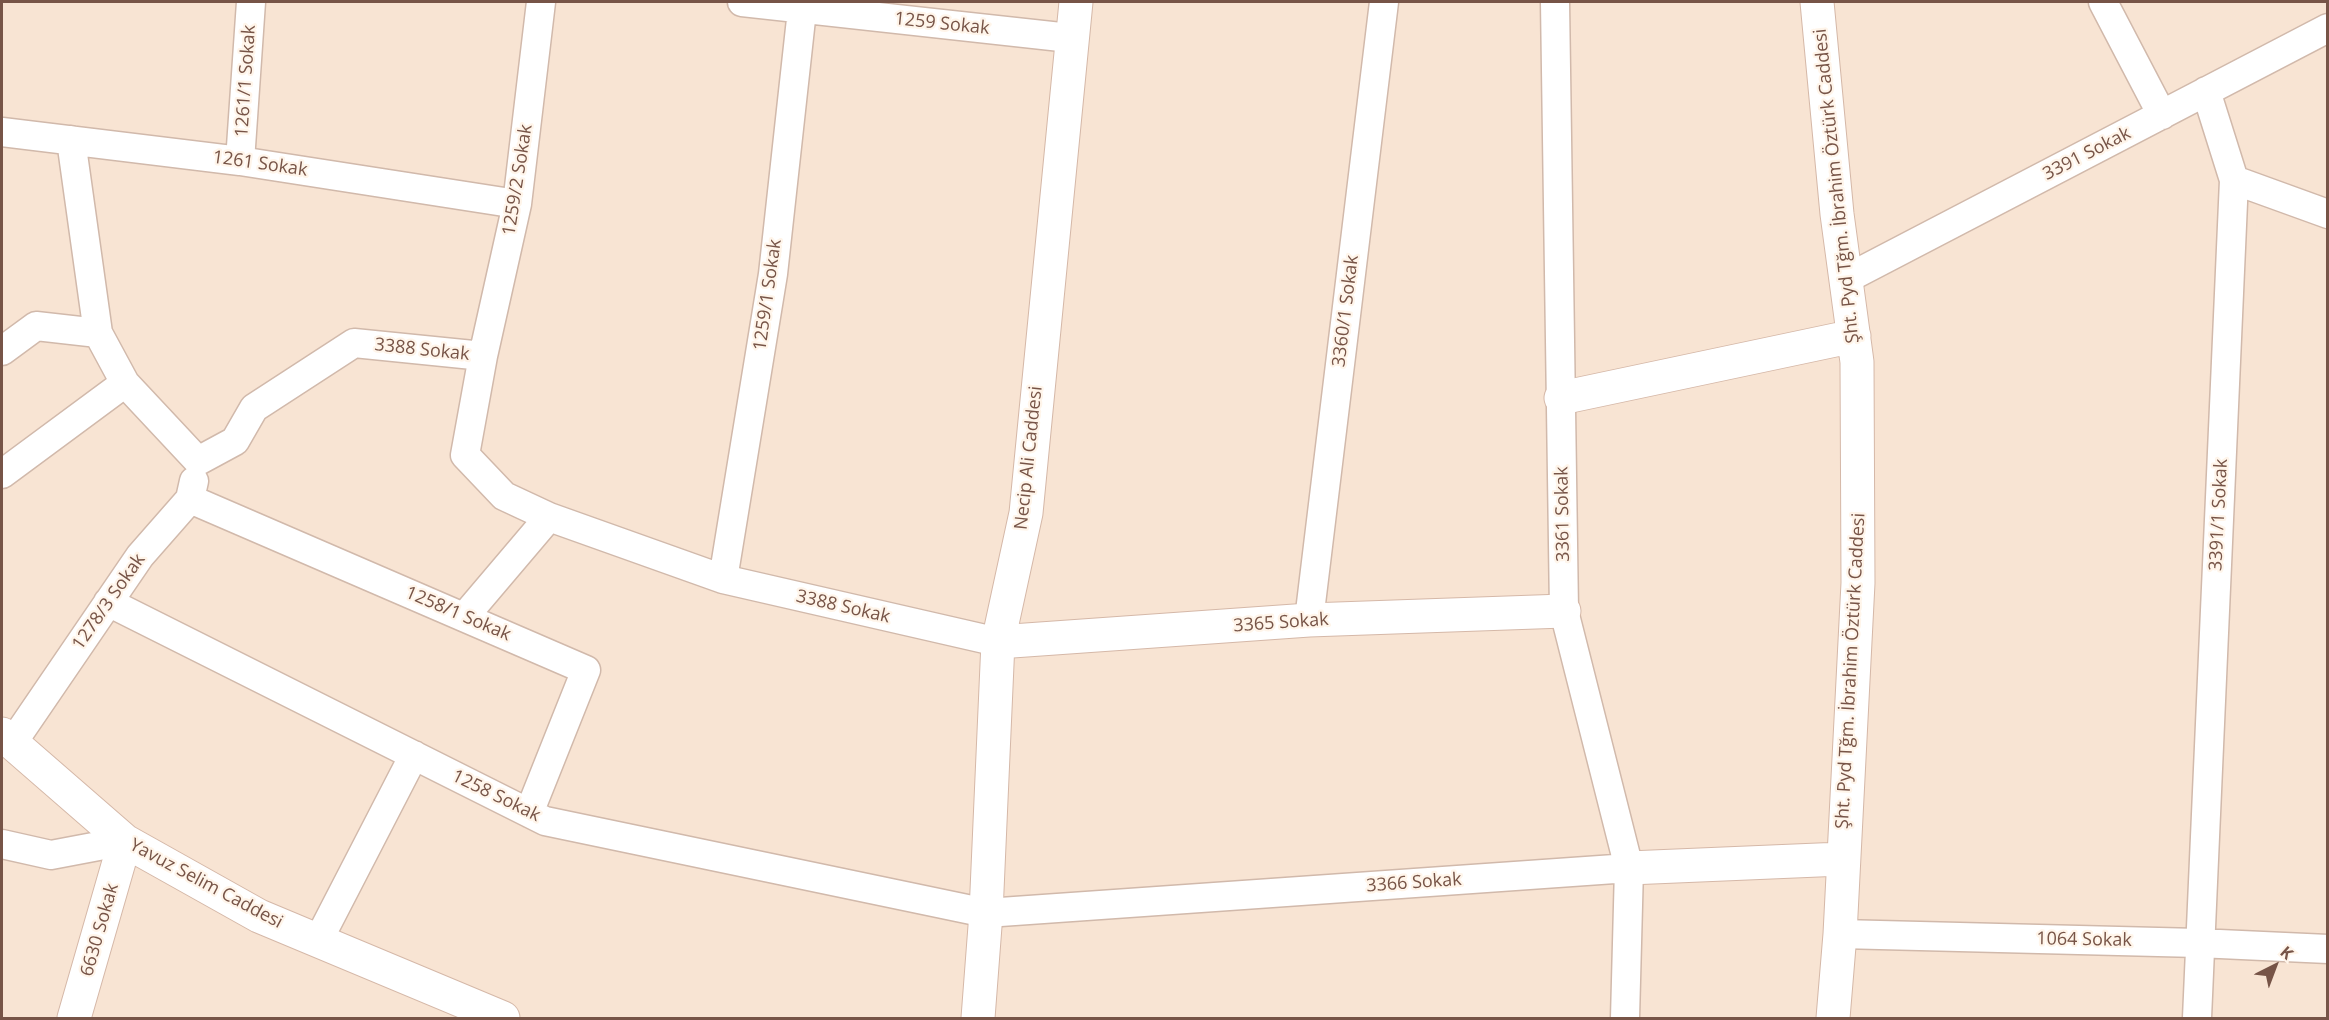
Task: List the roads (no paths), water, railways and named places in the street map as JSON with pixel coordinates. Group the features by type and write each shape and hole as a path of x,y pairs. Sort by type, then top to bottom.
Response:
{"street":[{"name":"1261/1 Sokak","path":"240,161 251,2"},
{"name":"1259/2 Sokak","path":"483,356 517,204 541,2"},
{"name":"1259 Sokak","path":"742,2 1071,38"},
{"name":"Necip Ali Caddesi","path":"978,1018 986,913 998,642 1026,513 1076,2"},
{"name":"3360/1 Sokak","path":"1309,621 1384,2"},
{"name":"3361 Sokak","path":"1555,2 1564,611 1629,868 1625,1018"},
{"name":"Şht. Pyd Tğm. İbrahim Öztürk Caddesi","path":"1817,2 1857,362 1858,583 1840,934 1833,1018"},
{"path":"2103,2 2162,114"},
{"name":"1259/1 Sokak","path":"723,579 773,274 802,10"},
{"name":"3391 Sokak","path":"1846,279 2328,28"},
{"name":"3391/1 Sokak","path":"2197,1018 2198,943 2234,180 2206,92"},
{"name":"1261 Sokak","path":"2,132 240,161 517,204"},
{"path":"71,140 98,333 125,383 198,461"},
{"path":"2234,180 2328,214"},
{"path":"2,351 36,326 98,333"},
{"path":"1561,398 1854,336"},
{"name":"3388 Sokak","path":"198,461 235,441 254,408 354,342 483,356 465,455 504,496 549,517 723,579 998,642"},
{"path":"2,474 125,383"},
{"name":"1278/3 Sokak","path":"7,738 140,556 190,499 198,461"},
{"name":"1258/1 Sokak","path":"190,499 586,670 529,813"},
{"path":"465,616 549,517"},
{"name":"1258 Sokak","path":"108,602 545,821 986,913"},
{"name":"3365 Sokak","path":"998,642 1309,621 1564,611"},
{"name":"Yavuz Selim Caddesi","path":"7,738 125,841 259,916 503,1018"},
{"path":"318,941 414,755"},
{"path":"2,844 51,855 125,841"},
{"name":"6630 Sokak","path":"74,1018 125,841"},
{"name":"3366 Sokak","path":"986,913 1629,868 1842,860"},
{"name":"1064 Sokak","path":"1840,934 2328,948"}]}
